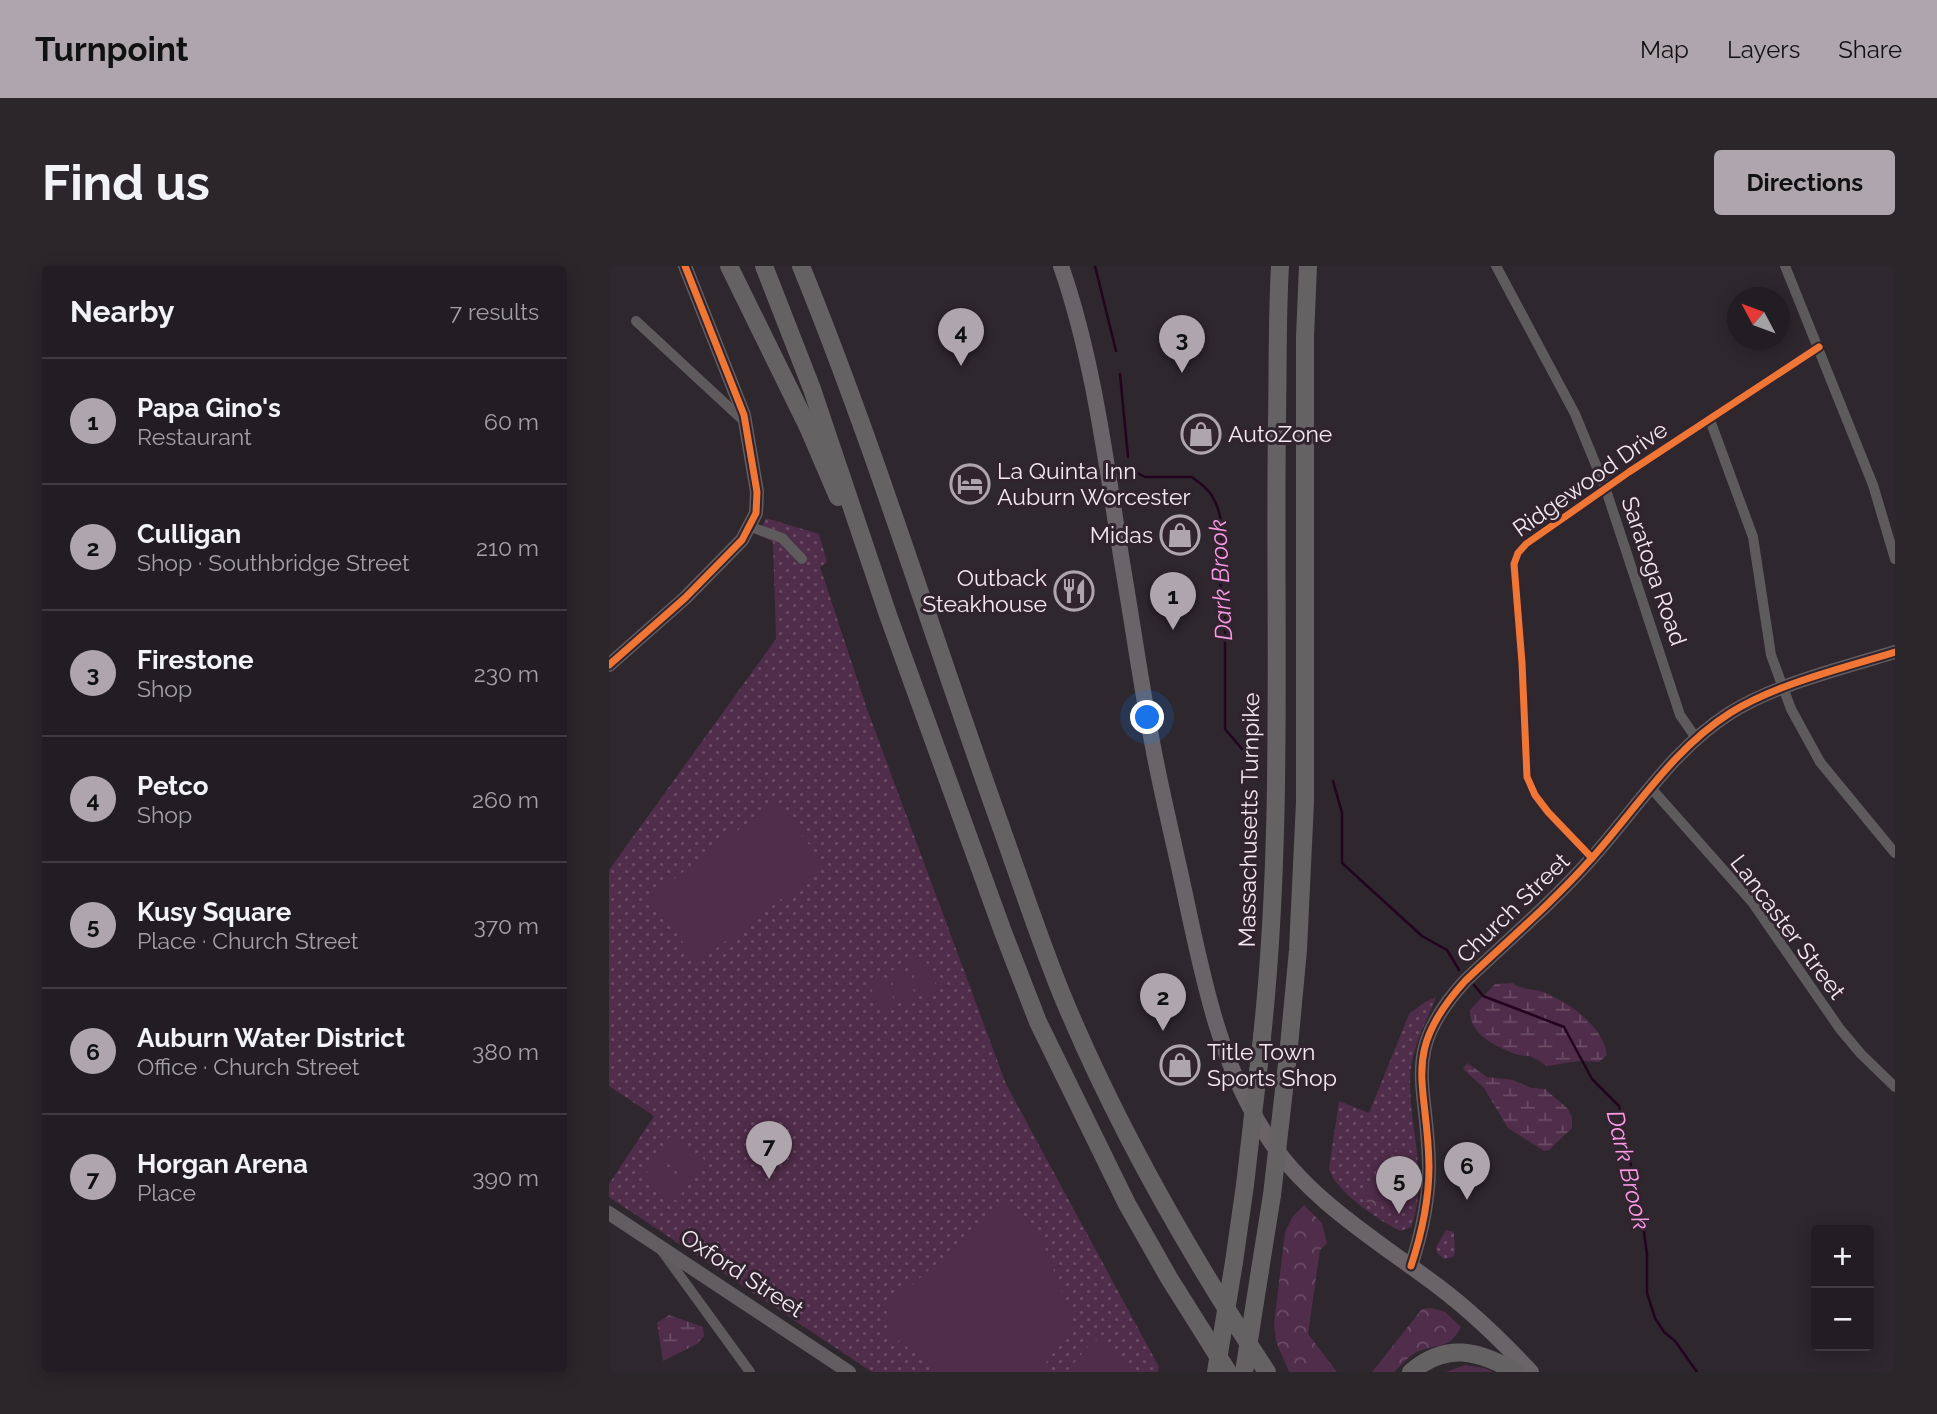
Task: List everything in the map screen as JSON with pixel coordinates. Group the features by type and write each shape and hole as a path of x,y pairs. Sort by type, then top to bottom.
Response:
{"highway":[{"path":"729,266 808,427 888,615"},
{"path":"764,266 812,389 888,615 1003,932 1043,1033 1126,1205 1228,1372"},
{"path":"801,266 1067,1006 1114,1108 1170,1216 1267,1372"},
{"name":"Massachusetts Turnpike","path":"1216,1372 1245,1185 1272,933 1280,266"},
{"path":"1244,1372 1272,1195 1298,950 1304,813 1305,337 1308,266"},
{"path":"1411,1372 1428,1360 1457,1352 1487,1357 1516,1372"}],"main road":[{"path":"1061,266 1084,342 1151,737 1187,907 1227,1061 1266,1135 1291,1167 1346,1218 1484,1324 1531,1372"}],"street":[{"path":"609,665 685,598 742,540 756,513 757,492 746,423 685,266"},
{"name":"Saratoga Road","path":"1496,266 1575,414 1606,489 1677,707 1683,723 1696,738"},
{"path":"1785,266 1873,485 1895,559"},
{"path":"636,321 746,423"},
{"name":"Ridgewood Drive","path":"1592,858 1548,812 1535,795 1527,777 1514,564 1518,553 1526,544 1606,489 1819,347"},
{"path":"1710,420 1752,537 1771,655 1783,689 1804,736 1820,762 1895,853"},
{"path":"751,527 782,538 802,559"},
{"name":"Church Street","path":"1411,1266 1423,1228 1428,1194 1428,1154 1420,1077 1422,1056 1429,1031 1442,1008 1465,981 1592,858 1696,738 1733,710 1828,672 1895,652"},
{"name":"Lancaster Street","path":"1651,788 1752,902 1847,1038 1895,1087"},
{"name":"Oxford Street","path":"609,1213 849,1372"},
{"path":"657,1245 750,1372"}],"green space":[{"path":"766,518 819,534 827,562 820,567 867,709 1006,1084 1159,1367 1158,1372 872,1372 609,1197 609,1184 654,1116 609,1086 609,870 776,639 773,542 758,535"},
{"path":"776,801 825,866 698,962 649,898"},
{"path":"924,957 938,990 923,997 908,963"},
{"path":"903,966 917,999 902,1006 888,972"},
{"path":"883,974 897,1008 882,1014 868,981"},
{"path":"1513,983 1550,995 1572,1007 1599,1034 1607,1055 1599,1062 1579,1061 1547,1066 1532,1057 1507,1051 1485,1038 1474,1026 1470,1010 1495,984"},
{"path":"1436,997 1415,1048 1411,1070 1418,1191 1411,1227 1401,1231 1382,1221 1349,1195 1332,1177 1329,1168 1339,1101 1369,1113 1409,1014","holes":["1400,1149 1408,1151 1364,1192 1381,1167"]},
{"path":"1467,1063 1487,1077 1513,1080 1532,1088 1545,1089 1568,1109 1572,1117 1572,1128 1549,1150 1544,1151 1508,1128 1484,1088 1463,1069"},
{"path":"669,1137 704,1159 691,1178 656,1157"},
{"path":"1400,1149 1411,1154 1413,1177 1409,1194 1397,1204 1373,1206 1364,1200 1371,1178 1388,1158"},
{"path":"655,1160 689,1182 677,1201 642,1180"},
{"path":"1010,1201 1033,1227 1047,1252 1074,1325 1039,1372 940,1372 891,1335 884,1318 894,1300"},
{"path":"1304,1205 1322,1223 1327,1243 1320,1250 1308,1334 1337,1372 1289,1372 1276,1341 1274,1324 1285,1232 1293,1216"},
{"path":"1446,1230 1454,1232 1455,1253 1453,1257 1444,1259 1437,1253 1436,1247"},
{"path":"1432,1308 1445,1312 1461,1327 1457,1334 1447,1343 1415,1353 1394,1372 1372,1372 1422,1309"},
{"path":"669,1315 703,1327 704,1336 697,1344 663,1361 657,1323"},
{"path":"1095,1339 1117,1355 1133,1372 1066,1372"},
{"path":"1465,1365 1484,1368 1493,1372 1446,1372"}],"waterway":[{"name":"Dark Brook","path":"1095,266 1116,351"},
{"name":"Dark Brook","path":"1120,374 1128,457"},
{"name":"Dark Brook","path":"1132,470 1145,477 1192,477 1208,490 1218,509 1222,536 1220,580 1225,608 1225,729 1242,749"},
{"name":"Dark Brook","path":"1333,781 1342,813 1342,863 1422,936 1447,950 1459,970"},
{"name":"Dark Brook","path":"1474,985 1483,996 1564,1027 1592,1079 1619,1106 1643,1226 1647,1254 1647,1293 1655,1318 1697,1372"}],"cycle path":[{"path":"609,665 685,598 742,540 756,513 757,492 744,415 685,266"},
{"path":"1592,858 1548,812 1535,795 1527,777 1514,564 1518,553 1526,544 1629,472 1819,347"},
{"path":"1411,1266 1424,1217 1429,1179 1422,1069 1424,1049 1444,1006 1465,981 1576,875 1673,762 1710,728 1730,713 1768,693 1895,652"}],"place":[{"name":"Petco","path":"961,366"},
{"name":"Firestone","path":"1182,373"},
{"name":"AutoZone","path":"1201,434"},
{"name":"La Quinta Inn Auburn Worcester","path":"970,484"},
{"name":"Midas","path":"1180,535"},
{"name":"Outback Steakhouse","path":"1074,591"},
{"name":"Papa Gino's","path":"1173,630"},
{"name":"Culligan","path":"1163,1031"},
{"name":"Title Town Sports Shop","path":"1180,1065"},
{"name":"Horgan Arena","path":"769,1179"},
{"name":"Auburn Water District","path":"1467,1200"},
{"name":"Kusy Square","path":"1399,1214"}]}
